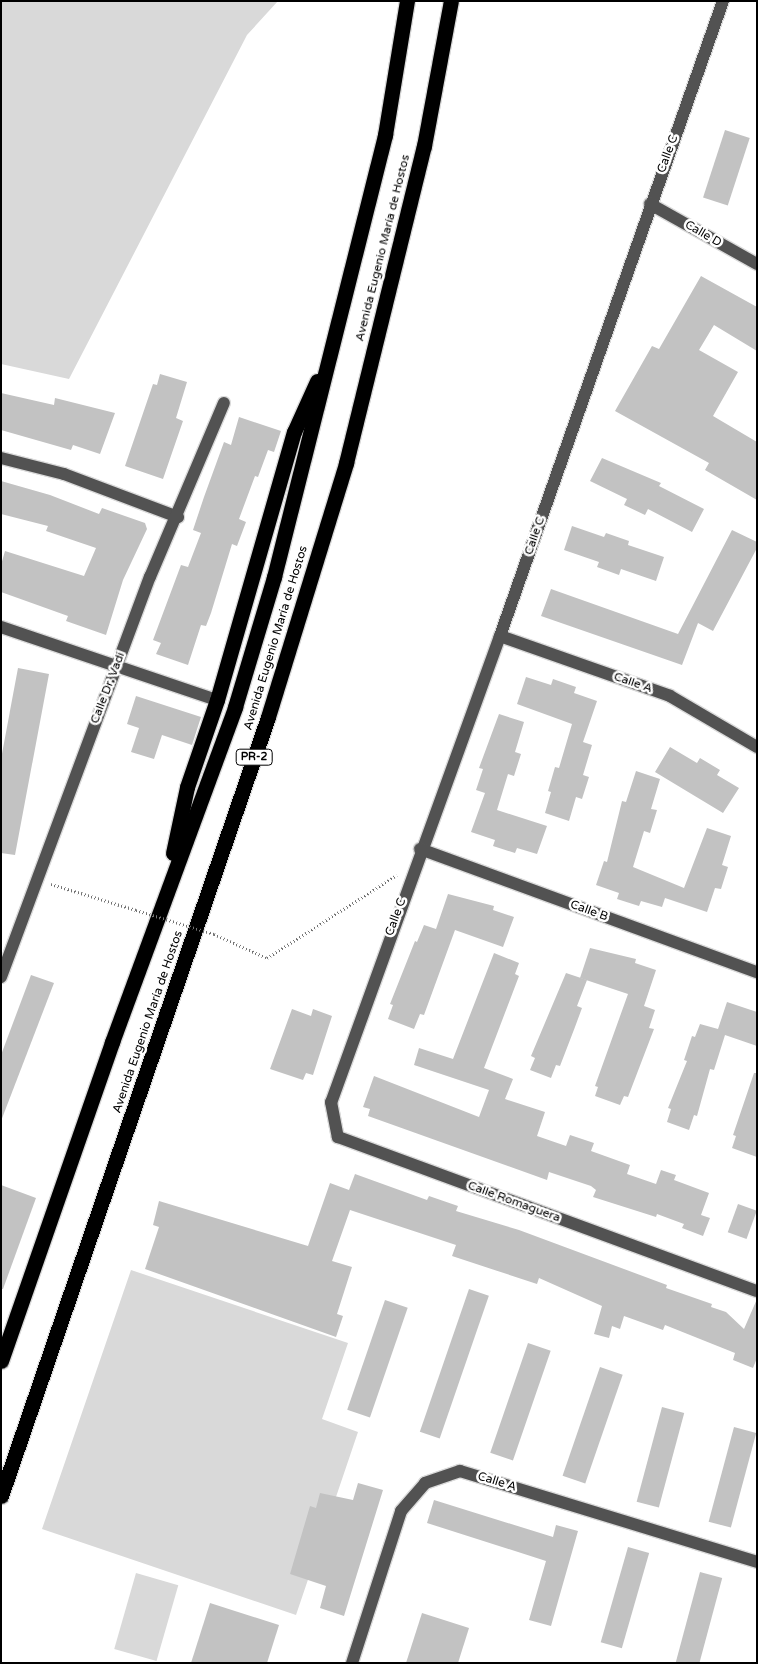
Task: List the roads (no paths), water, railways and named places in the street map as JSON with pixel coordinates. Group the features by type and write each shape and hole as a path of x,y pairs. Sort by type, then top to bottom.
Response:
{"highway":[{"name":"Avenida Eugenio María de Hostos","path":"1,1362 164,900 235,707 274,578 385,135 407,1"},
{"name":"Avenida Eugenio María de Hostos","path":"1,1496 268,717 340,481 424,146 451,1"},
{"path":"164,900 186,787 217,700 294,432 332,348"}],"street":[{"name":"Calle C","path":"342,1070 420,849 500,636 650,204 723,1"},
{"name":"Calle D","path":"650,204 757,264"},
{"name":"Calle Dr. Vadi","path":"1,977 150,577 178,517 224,403"},
{"path":"1,458 64,474 178,517"},
{"path":"1,626 116,667 217,700"},
{"name":"Calle A","path":"500,636 670,696 757,747"},
{"name":"Calle B","path":"420,849 757,972"},
{"name":"Calle Romaguera","path":"342,1070 331,1102 338,1137 757,1291"},
{"name":"Calle A","path":"352,1663 401,1512 425,1483 460,1471 757,1562"}]}
